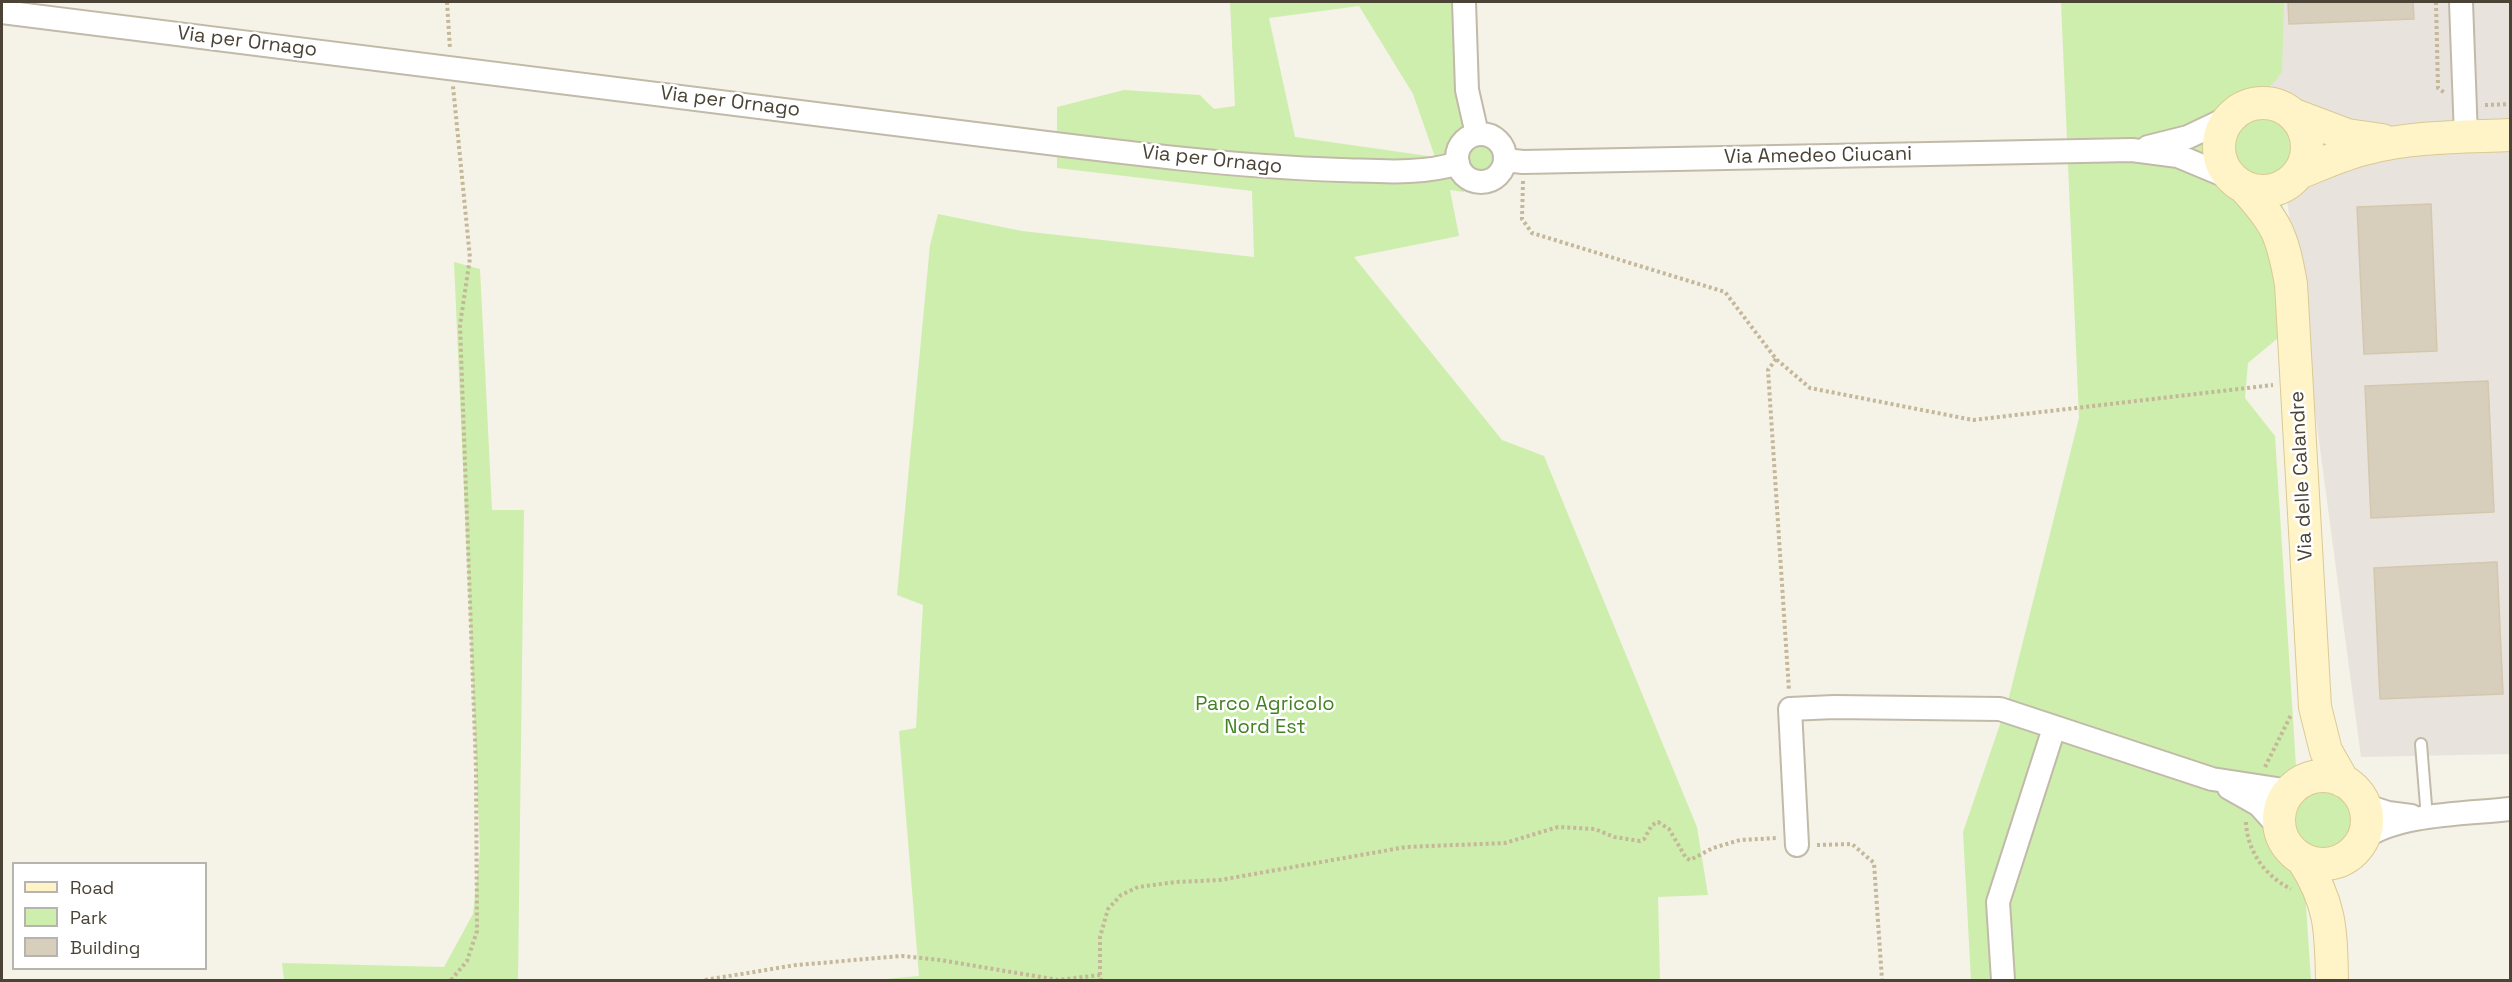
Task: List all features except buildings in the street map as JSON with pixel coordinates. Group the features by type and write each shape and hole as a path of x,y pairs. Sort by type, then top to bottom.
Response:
{"main road":[{"name":"Via Amedeo Ciucani","path":"2230,117 2241,108 2259,102 2278,105 2294,115 2347,135 2404,141"},
{"path":"2294,115 2305,131 2307,145 2305,160 2297,174"},
{"path":"2230,117 2220,134 2218,148 2221,162 2237,182"},
{"name":"Via Amedeo Ciucani","path":"2237,182 2257,191 2271,190 2285,185 2297,174 2355,151 2404,141 2511,135"},
{"name":"Via delle Calandre","path":"2282,247 2286,205 2297,174"},
{"name":"Via delle Calandre","path":"2237,182 2274,223 2282,247 2292,296 2315,707 2326,751 2343,781 2357,792 2364,805"},
{"name":"Via delle Calandre","path":"2278,826 2280,807 2309,751 2315,707"},
{"path":"2291,789 2314,777 2324,776 2343,781"},
{"path":"2330,927 2337,893 2367,824 2364,805"},
{"path":"2278,826 2285,844 2303,860 2322,894 2330,927 2332,981"},
{"path":"2303,860 2326,865 2340,861 2358,846"}],"street":[{"path":"1464,2 1467,90 1477,134"},
{"path":"2461,2 2466,137"},
{"name":"Via per Ornago","path":"2,12 1265,168 1383,171 1444,168 1458,163"},
{"name":"Via Amedeo Ciucani","path":"2132,150 2188,137 2230,117"},
{"path":"1477,134 1485,134 1496,139 1514,161 1497,175 1483,181 1469,178 1458,163 1462,144 1477,134"},
{"name":"Via Amedeo Ciucani","path":"1514,161 2132,150 2178,156 2237,182"},
{"path":"1797,842 1790,709 2000,709 2212,779 2291,789"},
{"path":"2004,981 1998,902 2054,728"},
{"path":"2212,779 2259,805 2278,826"},
{"path":"2364,805 2393,814 2427,818"},
{"path":"2358,846 2387,826 2427,818 2511,809"}],"lane":[{"path":"2421,744 2427,818"}],"path":[{"path":"447,2 470,258 460,325 476,768 477,931 467,961 452,981"},
{"path":"1514,161 1522,219 1532,233 1725,292 1776,358 1810,388 1973,420 2297,382"},
{"path":"1776,358 1768,370 1790,709"},
{"path":"705,981 796,965 902,956 940,960 1058,980 1100,978 1100,937 1108,909 1121,895 1138,887 1220,880 1406,846 1504,843 1558,826 1595,829 1614,837 1640,841 1644,839 1652,825 1658,822 1669,829 1686,858 1690,860 1713,848 1740,840 1852,844 1874,863 1882,981"}],"shaded area":[{"path":"2269,2 2510,2 2510,754 2361,757 2271,79"}],"green space":[{"name":"Parco Agricolo Nord Est","path":"1230,2 1465,2 1464,192 1450,190 1459,236 1354,257 1502,440 1544,456 1697,827 1708,895 1658,897 1660,980 874,980 919,976 899,731 916,728 923,605 897,595 930,245 938,214 1022,231 1254,257 1252,191 1057,168 1057,107 1124,90 1200,95 1214,109 1235,106","holes":["1359,6 1413,94 1435,157 1295,137 1269,18"]},
{"path":"2061,2 2284,2 2282,72 2260,100 2257,114 2280,119 2288,125 2294,141 2294,151 2284,172 2278,338 2248,363 2245,398 2275,436 2298,798 2322,788 2339,791 2350,803 2354,819 2352,835 2342,848 2326,853 2302,846 2311,980 1971,980 1963,832 2008,701 2079,418"},
{"path":"1481,144 1491,148 1495,158 1491,168 1481,172 1471,168 1467,158 1471,148"},
{"path":"454,262 480,269 492,510 524,510 518,980 284,980 282,963 444,967 473,914 480,851"}]}
